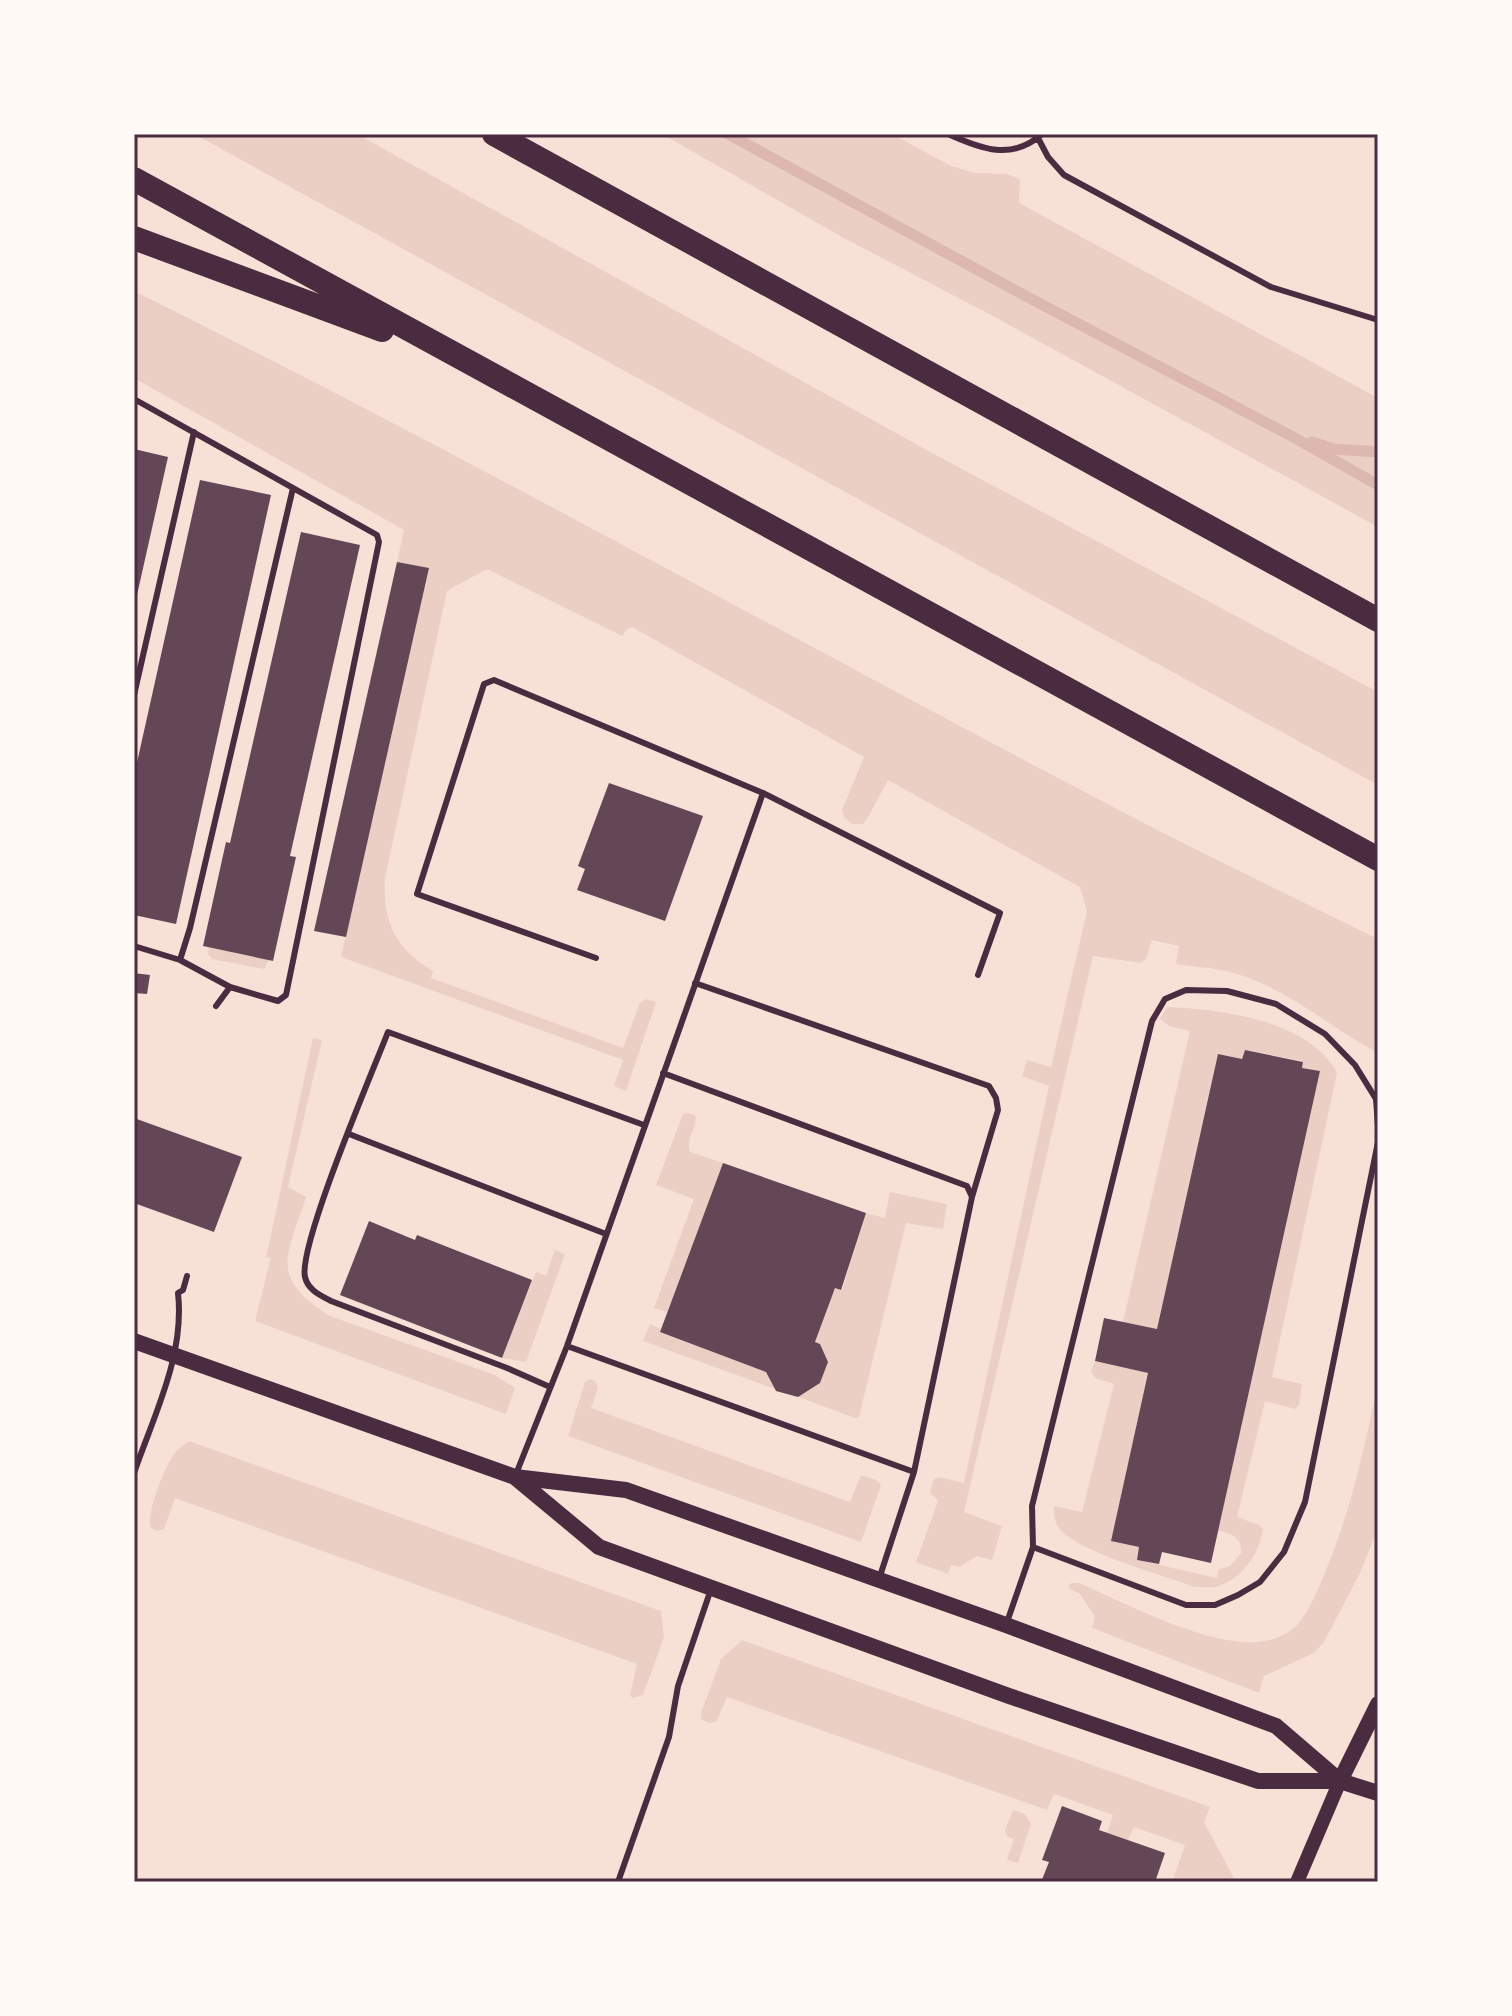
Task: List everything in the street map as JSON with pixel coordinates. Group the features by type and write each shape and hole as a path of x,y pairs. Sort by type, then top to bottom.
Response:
{"highway":[{"path":"494,134 1378,620"},
{"path":"522,134 552,166"},
{"path":"134,179 1378,859"},
{"path":"134,238 460,358"}],"main road":[{"path":"134,1341 515,1477 626,1490 1006,1625 1276,1726 1340,1781"},
{"path":"515,1477 599,1547 1009,1696 1258,1781 1340,1781 1378,1793"},
{"path":"1340,1781 1378,1704"}],"street":[{"path":"1297,1882 1340,1781"}],"lane":[{"path":"948,134 976,147 1013,151 1040,136 1048,157 1064,175 1271,287 1378,320"},
{"path":"134,399 377,535 379,542 286,995 278,1001 230,987 180,960 134,946"},
{"path":"134,695 194,432"},
{"path":"180,960 293,488"},
{"path":"596,958 417,894 484,684 494,680 763,793 1000,913 978,975"},
{"path":"515,1477 567,1346 763,793"},
{"path":"695,983 989,1086 996,1098 998,1110 972,1197 914,1472 878,1580"},
{"path":"216,1006 230,987"},
{"path":"1006,1625 1033,1547 1032,1506 1035,1491 1152,1021 1165,999 1186,990 1227,991 1276,1004 1325,1034 1355,1065 1376,1099 1378,1126"},
{"path":"550,1387 331,1301 310,1288 305,1281 304,1260 349,1134 388,1032 644,1125"},
{"path":"663,1073 967,1186 972,1197"},
{"path":"349,1134 606,1234"},
{"path":"1033,1547 1186,1605 1215,1605 1260,1582 1284,1552 1305,1502 1378,1142"},
{"path":"134,1473 175,1355 180,1317 178,1293 183,1290 187,1276"},
{"path":"567,1346 914,1472"},
{"path":"618,1882 669,1737 678,1686 712,1588"}],"shaded area":[{"path":"194,134 357,134 923,448 1378,692 1378,785"},
{"path":"662,134 892,134 951,166 975,173 1006,174 1020,179 1019,203 1378,398 1378,527 842,237"},
{"path":"134,291 382,418 1151,827 1378,939 1378,1053 1286,996 1247,977 1176,964 1179,946 1152,940 1146,959 1141,963 1093,956 964,1512 1002,1526 992,1560 977,1556 959,1567 951,1565 948,1574 916,1562 938,1501 930,1492 934,1479 939,1477 964,1483 1049,1086 1022,1076 1027,1060 1051,1067 1087,911 1080,887 888,780 863,824 852,824 844,817 842,810 864,757 632,627 622,636 487,569 447,591 385,878 389,920 400,943 433,971 431,978 623,1048 640,1003 646,999 656,1002 626,1091 614,1086 623,1060 341,957 429,569 397,562 404,530 134,378"},
{"path":"209,947 269,960 264,969 212,959 208,954"},
{"path":"1167,1007 1237,1015 1285,1029 1324,1055 1337,1073 1272,1377 1302,1384 1299,1405 1295,1409 1265,1401 1237,1517 1259,1525 1263,1529 1261,1538 1253,1557 1240,1573 1224,1584 1213,1587 1195,1587 1098,1553 1065,1534 1057,1525 1054,1513 1054,1506 1082,1512 1114,1384 1095,1378 1091,1371 1095,1361 1148,1373 1111,1541 1139,1547 1137,1560 1217,1578 1218,1570 1230,1566 1241,1553 1240,1543 1235,1537 1218,1530 1320,1071 1302,1068 1303,1061 1245,1050 1242,1059 1218,1054 1157,1329 1123,1322 1190,1031 1169,1026 1160,1019"},
{"path":"313,1038 322,1040 288,1187 306,1197 289,1251 290,1277 310,1302 330,1316 495,1375 515,1388 506,1414 255,1321 271,1257 266,1258"},
{"path":"683,1114 695,1115 690,1152 723,1163 667,1312 654,1308 694,1199 656,1185"},
{"path":"890,1192 947,1204 943,1229 906,1223 859,1417 855,1418 798,1397 820,1383 828,1362 820,1344 815,1342 835,1288 842,1290 866,1213 885,1218"},
{"path":"555,1250 565,1254 526,1362 502,1358 536,1272 546,1276"},
{"path":"650,1324 661,1329 660,1332 766,1372 775,1389 643,1341"},
{"path":"590,1379 595,1381 598,1388 591,1408 850,1502 861,1475 876,1480 881,1485 861,1542 568,1436 585,1382"},
{"path":"1378,1383 1378,1529 1359,1575 1324,1642 1314,1653 1264,1676 1259,1693 1092,1628 1095,1617 1080,1594 1068,1588 1071,1583 1079,1583 1191,1631 1215,1637 1258,1642 1279,1637 1293,1629 1311,1604 1337,1543 1357,1475"},
{"path":"189,1441 661,1611 664,1637 643,1695 632,1698 630,1695 637,1664 175,1498 164,1529 157,1531 151,1528 151,1511 163,1475 173,1455"},
{"path":"742,1640 1210,1807 1204,1822 1236,1882 1172,1882 1185,1845 1134,1827 1128,1840 1107,1833 1113,1815 1054,1794 1047,1810 727,1697 717,1721 709,1723 701,1719 701,1713 721,1659"},
{"path":"1013,1810 1025,1814 1031,1824 1018,1863 1007,1860 1014,1839 1007,1836 1005,1830"}],"building":[{"path":"134,449 168,457 135,604 134,604"},
{"path":"200,480 271,495 176,924 134,915 134,776"},
{"path":"301,532 360,545 290,856 296,857 273,961 203,946 226,842 230,843"},
{"path":"397,562 429,568 346,937 314,931"},
{"path":"609,783 703,816 665,921 577,890 585,869 578,866"},
{"path":"134,973 150,975 147,994 134,993"},
{"path":"1245,1050 1303,1062 1302,1068 1320,1071 1211,1563 1162,1552 1159,1564 1137,1560 1139,1547 1111,1541 1148,1373 1095,1361 1104,1318 1157,1329 1218,1054 1242,1059"},
{"path":"134,1118 242,1157 214,1232 134,1203"},
{"path":"723,1163 866,1213 841,1290 835,1288 815,1342 820,1344 828,1362 820,1383 798,1397 776,1391 766,1372 660,1332"},
{"path":"369,1221 415,1240 417,1235 532,1280 502,1358 340,1295"},
{"path":"1062,1806 1102,1821 1099,1830 1165,1853 1155,1882 1041,1882 1049,1862 1042,1860"}],"waterway":[{"path":"728,134 1378,485"},
{"path":"1312,442 1334,449 1378,452"}]}
